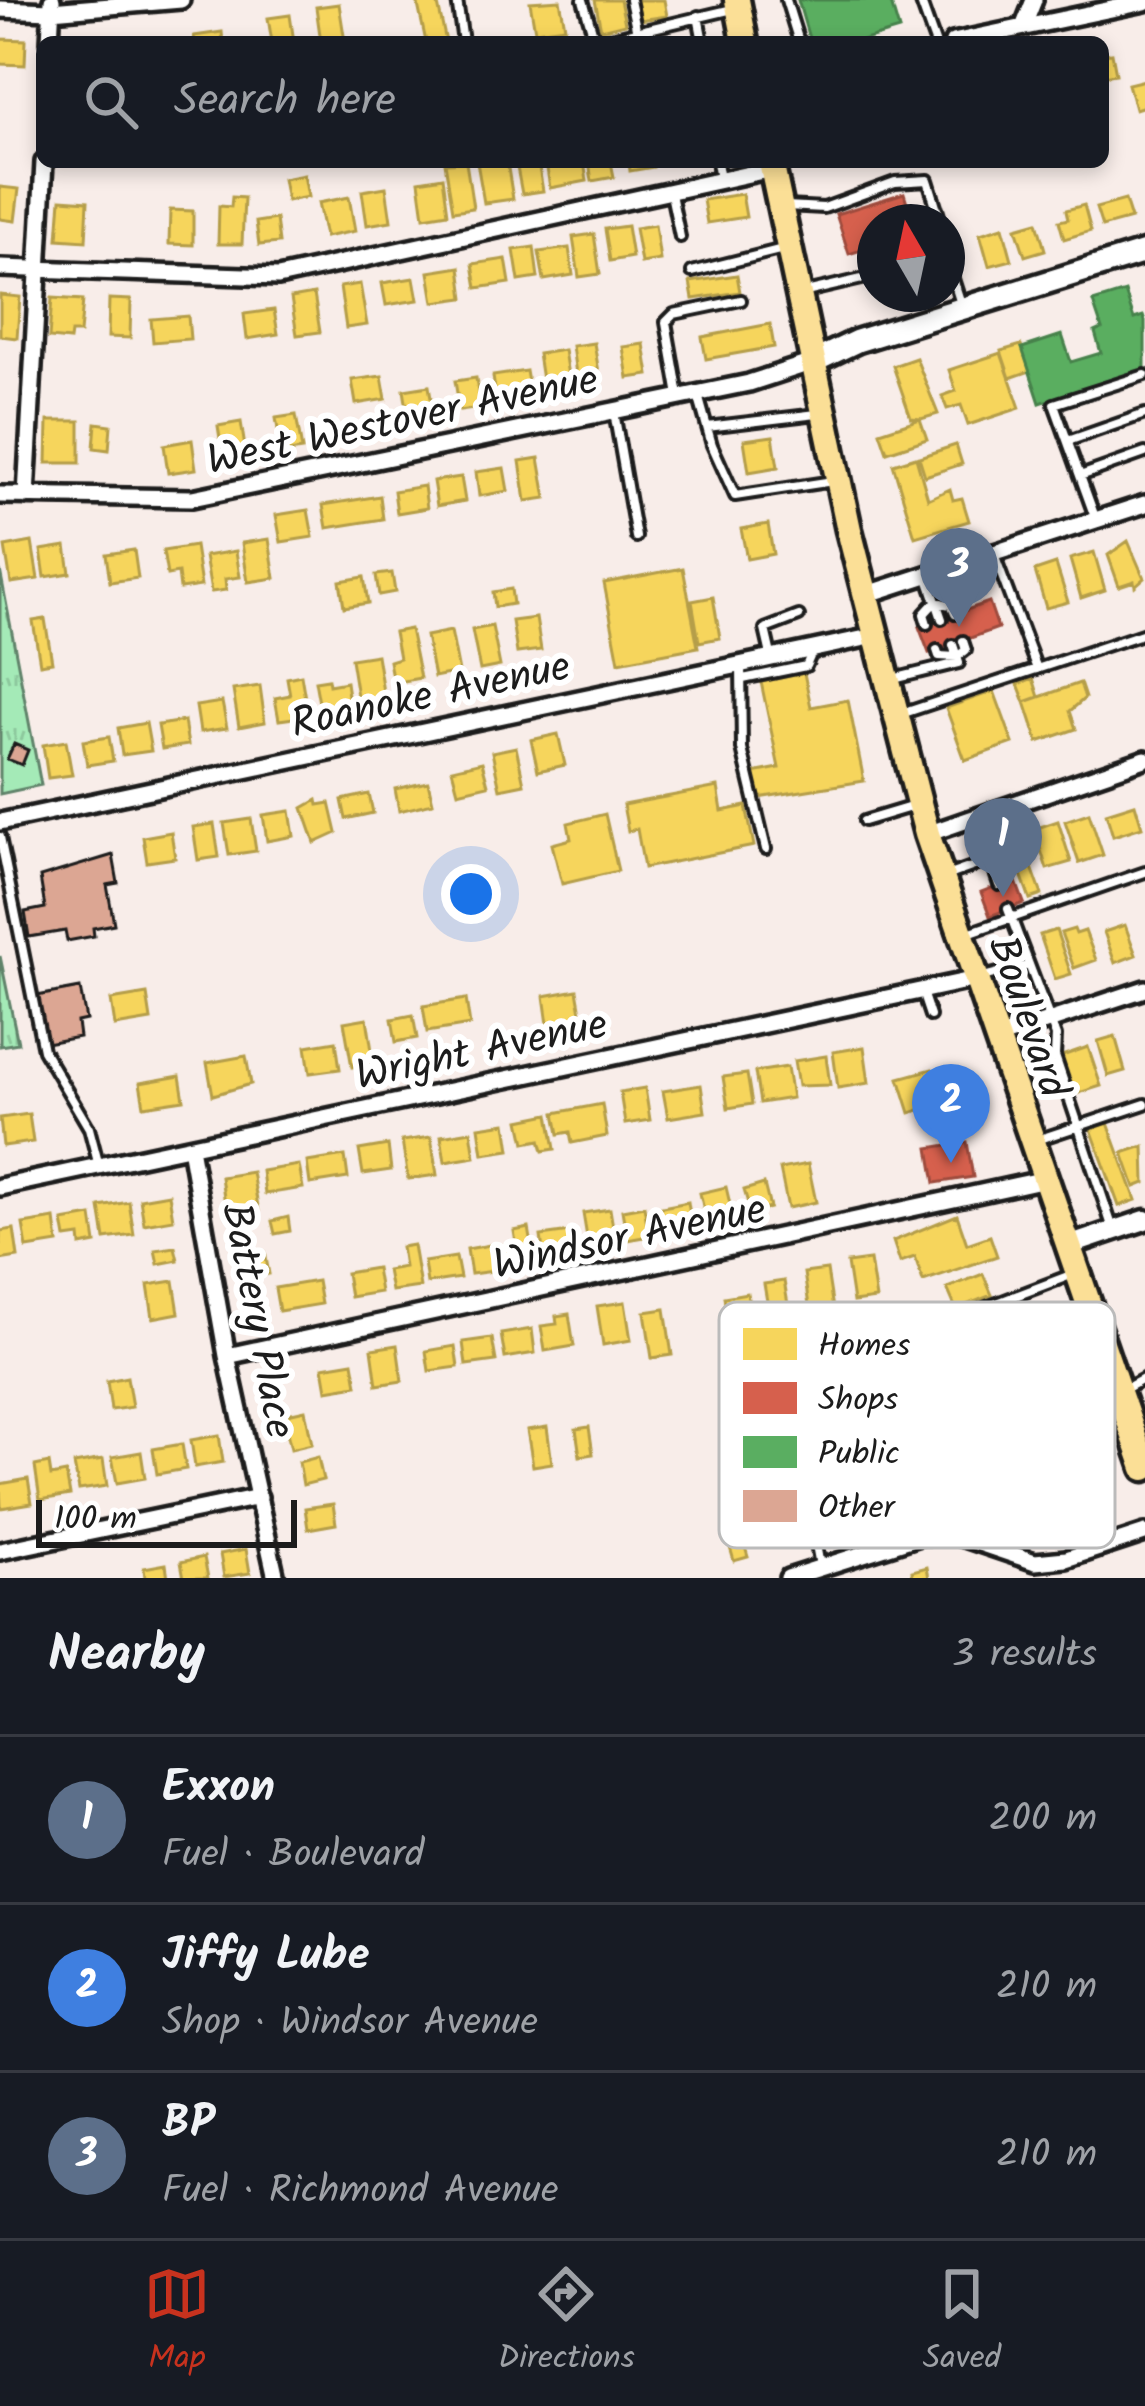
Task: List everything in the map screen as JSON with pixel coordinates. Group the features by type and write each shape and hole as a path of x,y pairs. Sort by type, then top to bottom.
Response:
{"main road":[{"path":"738,4 745,36"},
{"name":"Boulevard","path":"772,168 894,716 941,878 1087,1302"},
{"path":"965,308 1145,252"},
{"path":"813,362 857,341 953,312"},
{"name":"Boulevard","path":"1115,1381 1145,1468"}],"street":[{"path":"0,9 181,0"},
{"path":"1024,25 1034,0"},
{"path":"978,36 1145,2"},
{"path":"50,36 51,6"},
{"path":"26,496 44,168"},
{"path":"0,268 278,277 761,168"},
{"name":"West Westover Avenue","path":"0,495 192,498 787,374 813,362"},
{"path":"865,595 1145,504"},
{"name":"Roanoke Avenue","path":"0,822 742,671 772,657 875,635"},
{"path":"927,834 1145,759"},
{"name":"Wright Avenue","path":"0,1187 976,979"},
{"path":"997,1038 1145,989"},
{"name":"Battery Place","path":"190,1147 227,1356 276,1578"},
{"name":"Windsor Avenue","path":"227,1356 1046,1179"},
{"path":"1068,1246 1145,1220"},
{"path":"0,1551 259,1497"},
{"path":"1115,1543 1145,1533"},
{"path":"788,1578 881,1548"},
{"path":"994,1548 1035,1562 1066,1559 1099,1548"}],"lane":[{"path":"457,0 462,36"},
{"path":"583,0 593,36"},
{"path":"630,0 636,28"},
{"path":"786,0 798,36"},
{"path":"920,0 933,36"},
{"path":"613,36 738,4"},
{"path":"698,16 702,36"},
{"path":"717,168 720,181"},
{"path":"780,205 824,208 895,182 928,180 935,204"},
{"path":"670,192 680,237"},
{"path":"692,272 789,248"},
{"path":"799,294 857,280"},
{"path":"679,397 666,322 674,314 741,300"},
{"path":"1096,520 1054,404 1145,375"},
{"path":"698,393 735,496 839,480"},
{"path":"614,411 636,536"},
{"path":"707,427 824,413"},
{"path":"1068,441 1145,414"},
{"path":"1080,476 1145,453"},
{"path":"994,554 1036,669"},
{"path":"927,575 942,619"},
{"path":"935,602 951,605 955,614"},
{"path":"927,624 924,614 935,602"},
{"path":"772,657 765,629 799,616"},
{"path":"894,716 1145,633"},
{"path":"937,650 939,656 957,657 966,650 964,641"},
{"path":"885,680 959,663 953,644"},
{"path":"766,849 742,749 742,671 806,666 814,648"},
{"path":"864,821 919,805"},
{"path":"977,817 999,885"},
{"path":"0,837 43,1050 89,1128 99,1167"},
{"path":"941,878 991,860"},
{"path":"960,935 1010,913 1145,872"},
{"path":"1010,913 1051,1021 1055,1056 1114,1230"},
{"path":"976,979 1029,965"},
{"path":"921,991 930,1016"},
{"path":"1033,1142 1145,1104"},
{"path":"1000,1302 1077,1273"},
{"path":"1117,1387 1145,1378"},
{"path":"816,1548 820,1568"}],"green space":[{"path":"0,570 41,785 0,794"},
{"path":"0,956 18,1043 0,1046"}],"building: Homes":[{"path":"417,0 437,0 445,36 425,36"},
{"path":"560,0 565,27 535,31 530,2"},
{"path":"595,0 620,0 625,24 601,30"},
{"path":"637,0 664,0 667,16 640,20"},
{"path":"339,4 344,36 320,36 316,7"},
{"path":"290,15 293,36 271,36 268,18"},
{"path":"0,39 26,40 25,65 0,64"},
{"path":"1112,53 1116,74 1109,75"},
{"path":"1145,80 1145,106 1135,109 1128,84"},
{"path":"446,168 467,168 473,208 453,211"},
{"path":"478,168 508,168 513,199 484,203"},
{"path":"517,168 539,168 543,191 522,194"},
{"path":"547,168 585,168 587,181 550,188"},
{"path":"590,168 612,168 614,177 592,181"},
{"path":"304,175 308,197 287,201 283,179"},
{"path":"443,177 448,213 424,217 419,181"},
{"path":"0,187 19,189 15,221 0,219"},
{"path":"386,187 391,221 367,225 362,191"},
{"path":"742,194 746,217 707,223 703,200"},
{"path":"232,197 244,198 242,244 218,244 219,206 231,207"},
{"path":"349,197 355,231 325,237 318,203"},
{"path":"61,199 88,201 86,241 58,239"},
{"path":"1125,200 1131,219 1102,227 1096,208"},
{"path":"1084,205 1091,231 1064,239 1059,221 1068,219 1066,210"},
{"path":"170,210 193,211 193,245 169,244"},
{"path":"276,219 279,243 259,245 256,222"},
{"path":"1037,222 1045,250 1025,256 1016,228"},
{"path":"655,225 660,260 641,263 635,228"},
{"path":"627,226 632,257 610,261 605,229"},
{"path":"1003,227 1012,260 989,266 980,234"},
{"path":"594,234 600,274 579,277 573,237"},
{"path":"534,247 538,278 519,281 514,250"},
{"path":"569,248 573,275 544,280 539,252"},
{"path":"506,259 510,283 477,288 473,264"},
{"path":"460,267 464,298 434,302 429,272"},
{"path":"737,275 740,292 693,299 690,282"},
{"path":"414,278 418,300 386,305 382,283"},
{"path":"360,284 367,325 346,328 340,287"},
{"path":"314,294 320,332 297,335 291,298"},
{"path":"0,295 20,297 17,338 0,336"},
{"path":"52,298 83,300 80,333 71,333 70,340 49,338"},
{"path":"109,299 131,300 130,338 108,337"},
{"path":"274,310 278,334 247,339 244,314"},
{"path":"188,316 190,339 153,342 151,319"},
{"path":"770,324 774,347 706,359 702,337"},
{"path":"594,343 601,384 578,388 572,346"},
{"path":"644,344 649,375 628,378 623,347"},
{"path":"1021,345 1030,371 1010,378 1001,351"},
{"path":"564,350 570,389 544,393 538,354"},
{"path":"1001,353 1020,408 968,425 961,405 947,409 942,396 956,391 949,370"},
{"path":"916,358 938,414 921,419 911,418 893,366"},
{"path":"526,371 530,394 496,399 493,376"},
{"path":"382,376 386,399 356,404 352,380"},
{"path":"476,378 480,408 460,411 455,381"},
{"path":"429,386 434,417 409,421 404,390"},
{"path":"296,415 302,450 282,453 276,418"},
{"path":"920,419 927,439 887,452 880,432"},
{"path":"48,421 80,421 80,463 47,463"},
{"path":"241,422 247,460 224,464 218,426"},
{"path":"96,423 111,425 109,450 94,448"},
{"path":"773,436 778,467 749,472 744,440"},
{"path":"192,440 196,469 168,473 164,445"},
{"path":"956,445 962,464 925,476 919,457"},
{"path":"916,457 928,499 950,489 953,500 962,498 969,521 915,537 893,464"},
{"path":"539,458 546,498 526,501 520,461"},
{"path":"504,468 508,491 479,496 476,472"},
{"path":"461,477 465,501 437,506 433,481"},
{"path":"424,486 427,508 397,513 394,491"},
{"path":"380,496 383,519 327,528 323,505"},
{"path":"308,510 313,537 281,542 276,515"},
{"path":"768,524 773,554 747,559 741,529"},
{"path":"269,539 275,578 248,582 242,543"},
{"path":"1128,541 1144,578 1135,586 1134,581 1119,586 1108,555"},
{"path":"32,542 38,579 11,583 5,547"},
{"path":"66,546 70,573 45,577 41,550"},
{"path":"195,546 201,586 180,589 178,573 167,575 163,551"},
{"path":"134,550 138,578 110,582 106,554"},
{"path":"236,551 240,577 225,579 226,590 211,592 205,556"},
{"path":"1094,552 1105,590 1081,598 1070,559"},
{"path":"1056,564 1068,602 1046,608 1035,571"},
{"path":"683,568 698,647 619,662 604,583"},
{"path":"392,573 395,592 379,595 376,575"},
{"path":"364,577 368,603 344,607 340,581"},
{"path":"511,589 513,604 495,607 493,592"},
{"path":"713,597 720,638 699,642 692,601"},
{"path":"536,618 541,650 517,653 512,621"},
{"path":"45,619 52,662 40,664 33,621"},
{"path":"492,626 500,666 480,670 472,630"},
{"path":"410,629 420,678 393,683 389,661 399,658 394,632"},
{"path":"451,631 459,672 434,677 426,636"},
{"path":"377,655 384,698 358,702 351,659"},
{"path":"804,673 811,707 848,700 864,781 758,798 753,773 779,768 761,682"},
{"path":"301,675 308,716 279,720 275,698 290,695 287,678"},
{"path":"1033,678 1039,697 1025,702 1018,684"},
{"path":"328,679 329,685 346,682 350,710 321,714 315,681"},
{"path":"1080,683 1085,698 1070,711 1076,729 1038,742 1025,702"},
{"path":"260,686 265,722 239,727 233,690"},
{"path":"994,691 1013,743 965,760 946,708"},
{"path":"222,702 227,728 200,732 196,706"},
{"path":"184,721 188,745 162,749 158,725"},
{"path":"146,723 151,751 122,755 118,728"},
{"path":"558,734 565,765 538,771 531,740"},
{"path":"109,737 113,761 87,765 83,741"},
{"path":"66,741 72,775 48,778 43,745"},
{"path":"516,747 524,784 500,789 492,752"},
{"path":"482,762 488,785 458,792 452,769"},
{"path":"428,782 433,803 399,811 395,789"},
{"path":"718,787 722,811 746,806 754,846 644,868 637,829 628,831 623,805"},
{"path":"369,794 373,813 346,819 342,800"},
{"path":"317,800 318,805 330,803 337,833 315,843 303,808"},
{"path":"1135,804 1142,827 1113,836 1106,813"},
{"path":"290,811 294,836 267,841 263,815"},
{"path":"1089,813 1103,855 1079,863 1065,821"},
{"path":"605,814 618,871 562,884 552,844 571,839 568,823"},
{"path":"251,819 256,851 229,855 224,823"},
{"path":"1058,821 1071,862 1047,869 1034,829"},
{"path":"214,824 219,857 198,860 193,827"},
{"path":"171,832 175,858 147,862 143,837"},
{"path":"1030,862 1042,895 1030,899 1018,866"},
{"path":"1125,925 1136,955 1115,963 1104,932"},
{"path":"1074,929 1076,934 1085,931 1096,960 1074,968 1061,933"},
{"path":"1056,930 1071,974 1055,979 1040,935"},
{"path":"577,990 582,1018 548,1024 544,996"},
{"path":"147,994 151,1020 115,1026 111,1000"},
{"path":"466,999 470,1025 427,1032 423,1006"},
{"path":"413,1015 417,1038 396,1042 392,1019"},
{"path":"367,1018 374,1064 352,1067 344,1022"},
{"path":"1115,1036 1125,1071 1108,1076 1098,1041"},
{"path":"336,1041 340,1069 310,1073 306,1046"},
{"path":"864,1047 869,1083 838,1088 833,1052"},
{"path":"1088,1047 1101,1086 1076,1094 1059,1057"},
{"path":"246,1056 251,1084 213,1095 207,1063"},
{"path":"826,1056 830,1085 798,1086 794,1061"},
{"path":"787,1067 792,1098 760,1103 755,1072"},
{"path":"932,1069 943,1103 910,1113 899,1078"},
{"path":"747,1074 752,1104 728,1108 723,1077"},
{"path":"180,1076 184,1100 144,1106 140,1083"},
{"path":"701,1085 705,1112 668,1118 663,1091"},
{"path":"645,1088 650,1120 625,1124 620,1092"},
{"path":"602,1104 607,1136 572,1143 570,1132 559,1134 555,1113"},
{"path":"29,1114 33,1142 3,1146 0,1118"},
{"path":"549,1114 555,1149 543,1151 540,1140 525,1143 520,1120"},
{"path":"506,1123 510,1150 483,1154 479,1127"},
{"path":"1108,1123 1136,1200 1119,1206 1091,1129"},
{"path":"471,1131 475,1157 445,1162 441,1136"},
{"path":"431,1137 437,1175 408,1179 402,1141"},
{"path":"388,1145 391,1170 363,1174 359,1150"},
{"path":"1144,1146 1145,1183 1135,1187 1123,1153"},
{"path":"345,1156 348,1178 310,1184 307,1162"},
{"path":"808,1164 816,1202 788,1208 780,1169"},
{"path":"299,1165 303,1188 265,1194 262,1171"},
{"path":"252,1172 259,1212 227,1217 221,1177"},
{"path":"764,1184 770,1208 751,1213 744,1190"},
{"path":"726,1187 733,1217 707,1223 700,1193"},
{"path":"169,1194 173,1219 144,1224 140,1199"},
{"path":"129,1202 134,1235 105,1239 100,1207"},
{"path":"688,1202 692,1229 662,1234 657,1208"},
{"path":"644,1206 649,1236 627,1240 622,1210"},
{"path":"610,1209 616,1246 589,1250 583,1213"},
{"path":"957,1215 967,1244 990,1236 997,1256 923,1281 915,1257 900,1262 893,1241"},
{"path":"92,1216 96,1243 81,1246 80,1236 66,1238 63,1221"},
{"path":"288,1217 290,1231 275,1234 272,1221"},
{"path":"55,1219 58,1243 27,1248 23,1224"},
{"path":"529,1228 535,1262 506,1267 503,1245 516,1243 514,1231"},
{"path":"14,1229 18,1257 0,1260 0,1231"},
{"path":"570,1232 573,1253 544,1258 541,1236"},
{"path":"413,1245 420,1287 391,1291 387,1270 404,1267 401,1247"},
{"path":"490,1245 494,1271 471,1274 467,1249"},
{"path":"175,1247 178,1260 158,1264 155,1250"},
{"path":"265,1252 269,1274 241,1278 238,1256"},
{"path":"456,1257 460,1278 427,1283 424,1262"},
{"path":"870,1260 876,1299 853,1302 847,1263"},
{"path":"376,1268 380,1292 350,1297 346,1273"},
{"path":"827,1270 832,1302 808,1302 804,1273"},
{"path":"983,1274 992,1295 974,1302 953,1302 947,1288"},
{"path":"174,1281 179,1313 153,1318 148,1285"},
{"path":"317,1281 321,1304 279,1311 275,1288"},
{"path":"784,1281 788,1302 767,1302 764,1284"},
{"path":"747,1293 749,1302 725,1302 724,1297"},
{"path":"625,1302 631,1340 603,1345 597,1306"},
{"path":"665,1309 672,1355 652,1358 645,1312"},
{"path":"569,1314 574,1346 545,1351 541,1326 557,1324 556,1316"},
{"path":"532,1329 535,1353 505,1358 501,1334"},
{"path":"492,1338 496,1361 466,1365 463,1342"},
{"path":"397,1345 402,1381 377,1385 372,1349"},
{"path":"455,1346 458,1367 429,1371 426,1351"},
{"path":"353,1362 357,1385 327,1390 323,1367"},
{"path":"127,1377 132,1407 111,1410 107,1381"},
{"path":"305,1410 312,1444 291,1449 283,1415"},
{"path":"547,1427 552,1463 533,1466 527,1430"},
{"path":"589,1427 593,1454 580,1456 576,1429"},
{"path":"219,1435 223,1462 195,1467 191,1440"},
{"path":"182,1444 186,1469 157,1474 153,1449"},
{"path":"141,1452 145,1478 117,1483 112,1457"},
{"path":"318,1457 323,1480 303,1485 299,1462"},
{"path":"103,1459 107,1486 79,1490 74,1464"},
{"path":"49,1463 51,1476 66,1473 70,1495 40,1500 35,1466"},
{"path":"28,1479 32,1503 1,1508 0,1484"},
{"path":"333,1504 336,1524 308,1529 305,1508"},
{"path":"730,1548 745,1548 748,1557 734,1561"},
{"path":"246,1549 250,1573 224,1577 220,1554"},
{"path":"204,1557 208,1578 184,1578 181,1562"},
{"path":"166,1564 168,1578 145,1578 144,1568"},
{"path":"927,1567 929,1578 913,1578 912,1571"}],"building: Shops":[{"path":"904,193 907,204 868,204"},
{"path":"857,208 857,252 849,254 836,214"},
{"path":"989,602 998,628 929,653 919,627"},
{"path":"1015,879 1024,903 990,916 981,892"},
{"path":"967,1142 973,1177 935,1183 929,1148"}],"building: Public":[{"path":"798,0 890,0 899,30 878,36 808,36"},
{"path":"1125,292 1134,319 1143,316 1145,321 1145,368 1040,403 1022,348 1062,335 1071,362 1101,353 1095,332 1102,329 1093,302"}],"building: Other":[{"path":"14,744 28,750 22,765 7,759"},
{"path":"113,855 118,883 107,885 114,924 93,928 94,936 67,941 65,931 29,937 25,912 45,908 40,877"},
{"path":"80,988 86,1020 77,1022 79,1037 46,1043 37,996"}],"place":[{"name":"BP","path":"959,627"},
{"name":"Exxon","path":"1003,897"},
{"name":"Jiffy Lube","path":"951,1163"}]}
